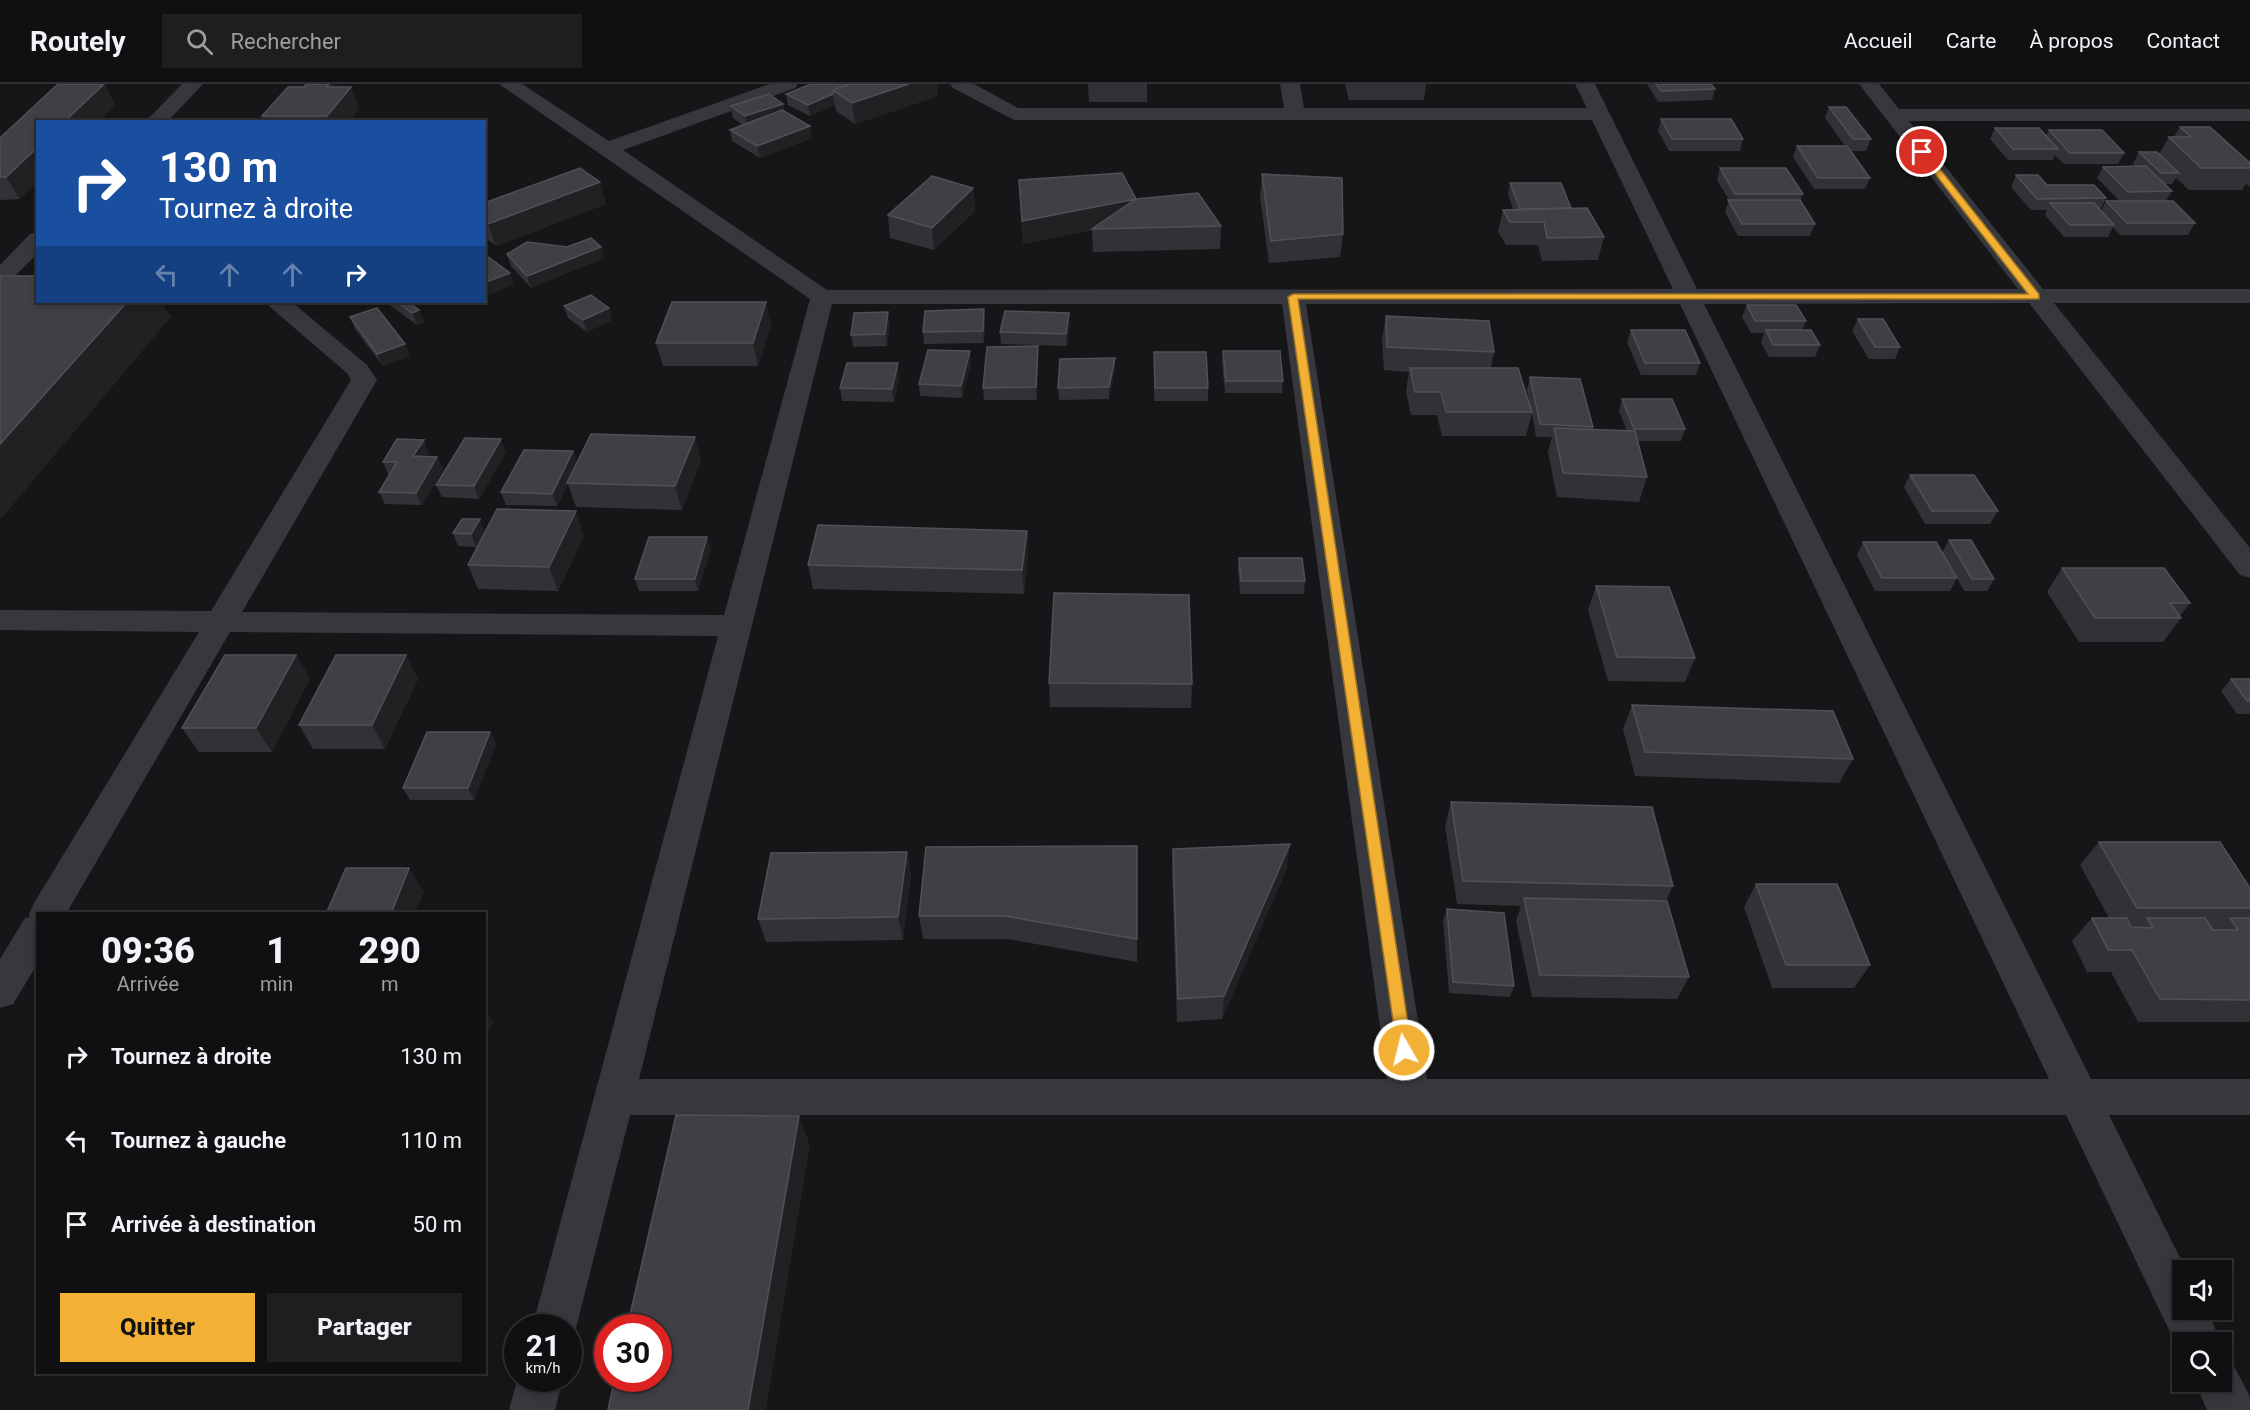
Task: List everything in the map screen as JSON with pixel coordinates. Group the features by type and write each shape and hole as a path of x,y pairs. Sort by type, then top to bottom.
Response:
{"street":[{"path":"157,120 193,84"},
{"path":"509,84 608,148 822,297 2250,296"},
{"path":"608,148 788,84"},
{"path":"960,84 1014,114 1599,114"},
{"path":"1290,84 1295,114"},
{"path":"1584,84 2172,1287"},
{"path":"1869,84 2250,568"},
{"path":"1014,114 1016,94"},
{"path":"1893,116 2250,115"},
{"path":"0,278 36,241"},
{"path":"558,1314 822,297"},
{"path":"1293,297 1410,1097"},
{"path":"48,912 358,394 364,380 358,370 279,303"},
{"path":"0,620 736,626"},
{"path":"0,992 36,932"},
{"path":"614,1097 2250,1097"},
{"path":"532,1410 536,1392"},
{"path":"2223,1392 2232,1410"}],"building":[{"path":"58,84 104,84 66,120 36,120 36,149 6,177 0,177 0,138"},
{"path":"306,84 351,87 327,116 262,116 288,87 304,87"},
{"path":"811,84 850,84 833,90 833,94 808,105 786,94"},
{"path":"851,84 909,84 852,103 833,90"},
{"path":"1656,84 1711,84 1715,89 1661,91"},
{"path":"769,94 783,104 745,116 731,106"},
{"path":"1829,107 1846,107 1871,139 1853,139"},
{"path":"782,110 810,126 757,146 730,130"},
{"path":"1661,119 1731,119 1743,139 1672,139"},
{"path":"2180,127 2210,127 2250,163 2250,168 2201,168 2169,137 2191,137"},
{"path":"1995,128 2039,128 2058,149 2013,149"},
{"path":"2049,130 2102,130 2124,153 2070,153"},
{"path":"1797,146 1847,146 1870,178 1818,178"},
{"path":"2139,152 2157,152 2179,173 2161,173"},
{"path":"2146,166 2172,191 2128,192 2103,167"},
{"path":"580,168 600,182 488,224 486,222 486,202"},
{"path":"1720,168 1786,168 1803,194 1735,194"},
{"path":"1122,173 1136,199 1022,221 1019,180"},
{"path":"1262,174 1342,178 1343,234 1271,241"},
{"path":"2016,175 2038,175 2047,185 2094,185 2106,198 2037,199"},
{"path":"932,176 973,188 932,228 888,215"},
{"path":"1510,183 1561,183 1571,208 1520,209"},
{"path":"1198,193 1221,226 1092,229 1136,199"},
{"path":"1728,200 1800,200 1815,224 1742,224"},
{"path":"2106,201 2173,201 2195,223 2127,223"},
{"path":"2050,203 2094,203 2114,225 2070,225"},
{"path":"1587,208 1604,237 1547,238 1544,222 1510,222 1503,210"},
{"path":"591,238 601,247 527,276 507,254 527,242 567,247"},
{"path":"486,255 510,273 486,282"},
{"path":"0,276 36,276 36,303 126,303 0,444"},
{"path":"591,295 609,308 583,320 564,306"},
{"path":"672,302 766,302 753,343 656,343"},
{"path":"398,303 409,303 419,310 412,313"},
{"path":"1747,305 1796,305 1806,321 1755,321"},
{"path":"377,308 405,344 377,354 350,317"},
{"path":"984,309 983,331 923,332 925,311"},
{"path":"1005,311 1069,313 1066,334 1000,332"},
{"path":"888,312 885,334 851,335 854,313"},
{"path":"1386,316 1489,321 1494,352 1387,347"},
{"path":"1858,319 1883,319 1900,347 1875,347"},
{"path":"1631,330 1685,330 1700,363 1645,363"},
{"path":"1766,330 1811,330 1820,345 1773,345"},
{"path":"1038,346 1036,387 983,388 987,347"},
{"path":"928,350 970,351 961,386 919,384"},
{"path":"1223,351 1280,351 1283,381 1226,381"},
{"path":"1154,352 1206,352 1208,388 1155,388"},
{"path":"1115,358 1109,387 1058,388 1060,359"},
{"path":"847,363 898,363 892,389 840,388"},
{"path":"1410,368 1518,368 1532,412 1446,412 1441,392 1415,392"},
{"path":"1530,377 1580,379 1593,427 1540,424"},
{"path":"1622,399 1672,399 1685,429 1634,429"},
{"path":"1554,428 1635,431 1647,477 1563,473"},
{"path":"591,434 695,437 675,486 567,483"},
{"path":"465,438 501,439 474,486 436,485"},
{"path":"397,439 424,440 413,456 437,457 416,493 379,492 397,462 383,462"},
{"path":"524,450 573,451 552,494 501,492"},
{"path":"1910,475 1974,475 1998,511 1932,511"},
{"path":"497,509 576,511 549,567 468,565"},
{"path":"462,519 480,519 471,534 453,533"},
{"path":"818,525 1027,531 1022,570 808,565"},
{"path":"649,537 707,537 695,579 635,579"},
{"path":"1949,540 1971,540 1994,579 1972,579"},
{"path":"1863,542 1936,542 1957,578 1882,578"},
{"path":"1239,558 1302,558 1305,581 1241,581"},
{"path":"2062,568 2164,568 2190,603 2170,603 2181,618 2095,618"},
{"path":"1596,586 1669,587 1695,658 1617,657"},
{"path":"1054,593 1189,595 1192,684 1049,683"},
{"path":"225,655 296,655 256,728 182,728"},
{"path":"336,655 406,655 372,725 299,725"},
{"path":"2231,679 2250,679 2250,701 2247,701"},
{"path":"1632,705 1833,711 1853,759 1645,752"},
{"path":"427,732 490,732 468,788 403,788"},
{"path":"1451,802 1652,807 1673,886 1463,881"},
{"path":"2099,842 2220,842 2250,888 2250,908 2137,908"},
{"path":"1290,844 1224,996 1178,999 1173,849"},
{"path":"1137,846 1137,939 1005,916 919,916 926,847"},
{"path":"907,852 898,917 758,919 771,853"},
{"path":"346,868 409,868 392,912 327,912"},
{"path":"1756,884 1837,884 1870,965 1786,965"},
{"path":"1524,898 1667,901 1689,977 1540,975"},
{"path":"1447,909 1504,913 1514,986 1453,982"},
{"path":"2092,918 2127,918 2131,927 2153,928 2147,918 2205,918 2213,930 2238,930 2230,918 2250,918 2250,1000 2160,999 2132,950 2108,950"},
{"path":"676,1115 799,1116 748,1410 608,1410 612,1392 672,1392 672,1314 630,1314"}],"route":[{"path":"1404,1050 1293,297 2036,297 1922,152"}]}
